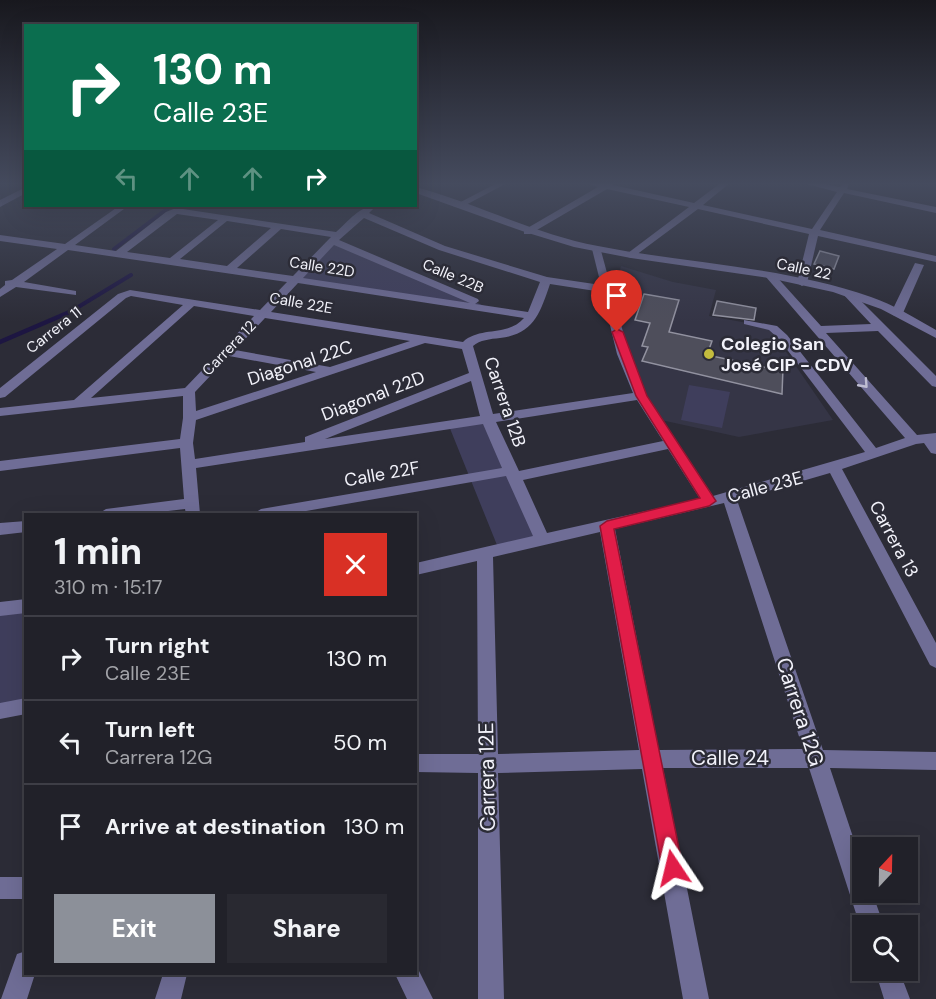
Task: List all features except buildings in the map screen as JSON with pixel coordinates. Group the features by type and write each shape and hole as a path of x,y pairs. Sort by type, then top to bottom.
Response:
{"street":[{"path":"0,294 91,229"},
{"name":"Calle 22B","path":"119,253 150,229"},
{"path":"172,261 213,229"},
{"path":"229,270 276,229"},
{"name":"Calle 22B","path":"291,229 336,238 496,310"},
{"name":"Carrera 12","path":"189,391 345,229"},
{"path":"397,229 442,248 546,280 605,289"},
{"name":"Calle 22","path":"518,229 597,249 771,277 847,293 897,312 936,335"},
{"path":"527,232 533,229"},
{"path":"632,255 666,229"},
{"path":"799,229 936,259"},
{"path":"802,283 816,229"},
{"name":"Calle 22D","path":"0,237 532,316"},
{"path":"597,249 605,289 623,354 642,396 709,501"},
{"path":"897,312 919,265"},
{"path":"771,277 816,330 928,441"},
{"path":"532,316 546,280"},
{"path":"0,281 72,293"},
{"name":"Calle 22E","path":"130,293 467,346"},
{"name":"Carrera 11","path":"0,394 122,296 130,293"},
{"path":"847,293 936,383"},
{"path":"78,403 191,303"},
{"name":"Carrera 12B","path":"532,316 520,330 480,337 469,342 467,346 488,419 543,540"},
{"path":"748,322 778,331 873,453"},
{"path":"816,330 882,327"},
{"name":"Diagonal 22C","path":"190,418 335,371 421,340"},
{"path":"225,352 335,371"},
{"name":"Diagonal 22D","path":"285,450 475,375"},
{"path":"0,412 189,391 190,418 186,443 192,509 123,513"},
{"path":"189,464 642,396"},
{"name":"Calle 23E","path":"417,569 729,498 873,453 928,441"},
{"path":"0,466 186,443"},
{"path":"512,474 671,444"},
{"name":"Carrera 13","path":"834,467 936,660"},
{"name":"Calle 22F","path":"267,513 512,474"},
{"name":"Carrera 12G","path":"729,498 868,915"},
{"path":"0,529 24,525"},
{"path":"607,526 653,759 696,999"},
{"name":"Carrera 12E","path":"485,555 491,999"},
{"path":"0,609 24,606"},
{"path":"0,711 24,706"},
{"name":"Calle 24","path":"417,763 487,765 653,759 815,758 936,761"},
{"path":"0,888 24,888"},
{"path":"14,999 24,969"},
{"path":"168,999 175,975"},
{"path":"408,975 420,999"},
{"path":"891,981 897,999"}],"shaded area":[{"path":"333,241 496,311 295,280"},
{"name":"Colegio San José CIP - CDV","path":"621,266 673,282 716,290 709,316 769,327 833,420 739,437 661,420 639,381 612,303"},
{"path":"689,385 730,392 722,428 681,420"},
{"path":"488,419 542,540 499,550 449,426"},
{"path":"24,606 24,703 0,707 0,609"}],"waterway":[{"path":"114,249 141,229"},
{"path":"71,312 131,275"},
{"path":"0,342 71,312"}],"place":[{"name":"Colegio San José CIP - CDV","path":"709,354"}],"route":[{"path":"617,332 623,354 642,396 709,501 607,526 673,868"}]}
